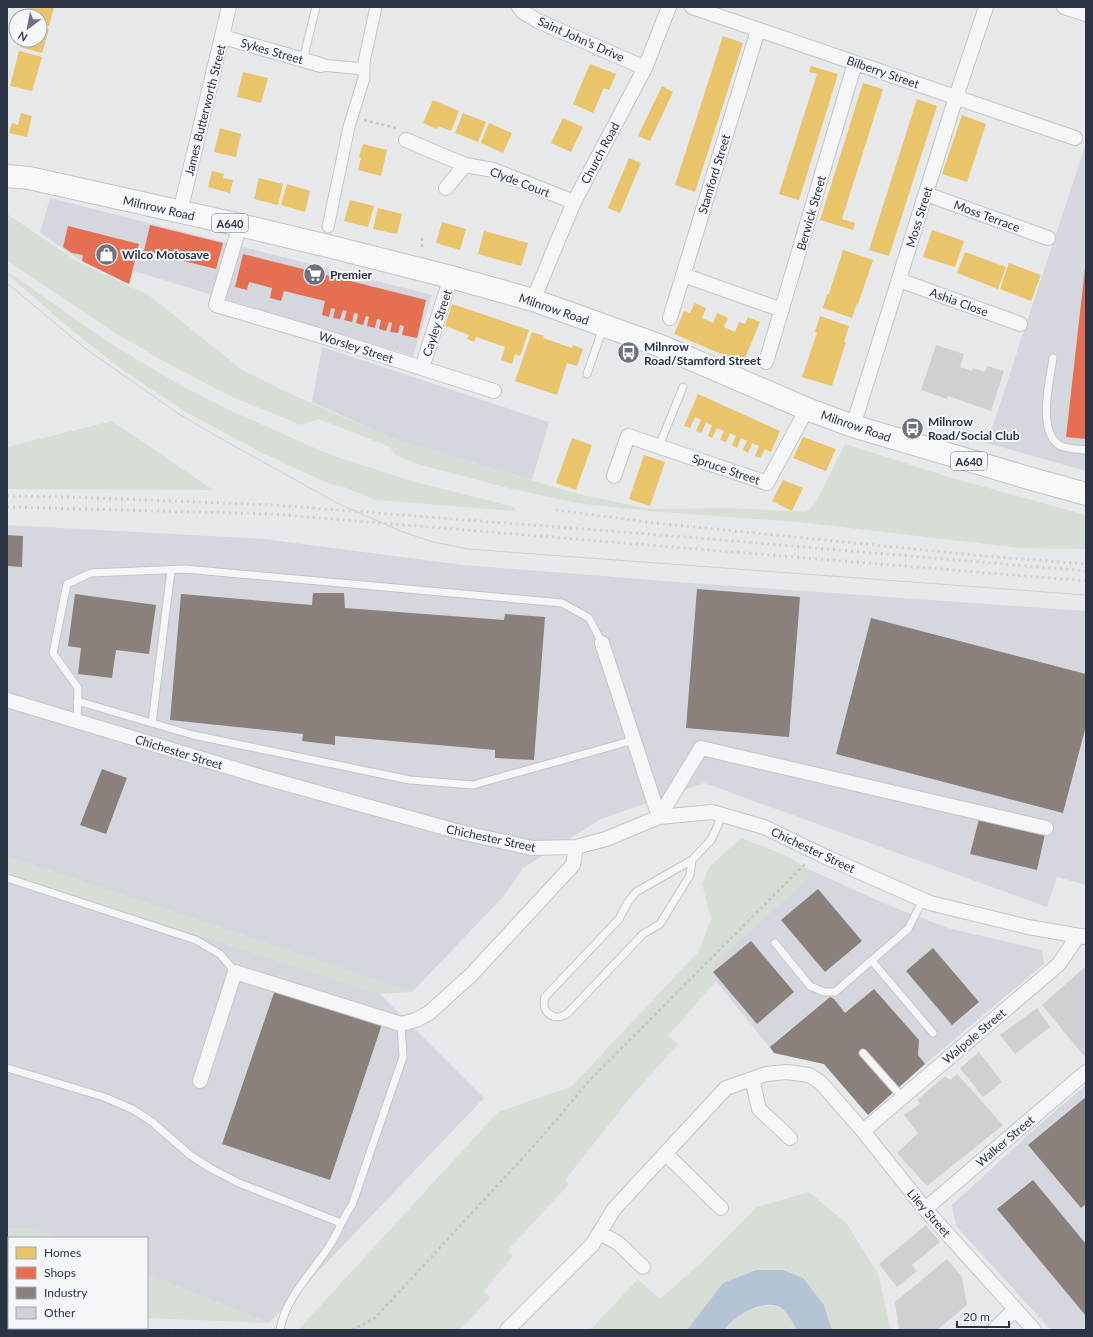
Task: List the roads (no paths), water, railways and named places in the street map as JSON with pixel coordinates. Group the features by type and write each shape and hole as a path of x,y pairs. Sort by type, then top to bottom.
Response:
{"main road":[{"name":"Milnrow Road","path":"7,176 29,178 240,225 451,277 533,300 661,346 853,426 1086,494"}],"street":[{"name":"James Butterworth Street","path":"180,212 229,7"},
{"path":"328,226 352,117 364,78 364,69 376,7"},
{"name":"Saint John's Drive","path":"519,7 523,12 538,21 645,68"},
{"name":"Church Road","path":"533,300 574,202 645,68 669,7"},
{"name":"Bilberry Street","path":"692,7 1075,138"},
{"name":"Moss Street","path":"853,426 956,97 986,7"},
{"path":"1064,7 1086,14"},
{"name":"Stamford Street","path":"670,318 758,30"},
{"name":"Sykes Street","path":"223,37 321,65"},
{"name":"Berwick Street","path":"766,362 854,63"},
{"path":"321,65 364,69"},
{"name":"Clyde Court","path":"406,140 465,165 493,170 574,202"},
{"path":"446,188 465,165"},
{"name":"Moss Terrace","path":"926,194 1048,238"},
{"name":"Worsley Street","path":"240,225 216,305 315,334 494,391"},
{"path":"683,274 782,310"},
{"name":"Cayley Street","path":"422,368 451,277"},
{"name":"Ashia Close","path":"899,280 1020,324"},
{"name":"Spruce Street","path":"614,476 628,436 767,483 807,408"},
{"path":"602,642 659,817"},
{"name":"Chichester Street","path":"7,700 262,777 460,832 532,848 576,847 606,839 659,817 712,812 764,827 817,853 923,900 1028,927 1082,936"},
{"path":"659,817 701,748 1046,828"},
{"path":"200,1082 235,972 402,1024 416,1020 429,1013 471,975 573,865 576,847"},
{"name":"Walpole Street","path":"863,1131 1059,964 1082,936"},
{"name":"Liley Street","path":"507,1330 592,1245 614,1209 726,1088 766,1074 787,1072 809,1075 820,1082 863,1131 925,1209 1034,1330"},
{"name":"Walker Street","path":"925,1209 1086,1072"},
{"path":"752,1079 759,1109 790,1138"},
{"path":"666,1154 721,1208"},
{"path":"600,1233 618,1243 643,1267"},
{"path":"994,1330 1015,1308"}],"lane":[{"path":"303,60 316,7"},
{"path":"587,374 604,325"},
{"path":"1053,358 1047,404 1047,426 1051,437 1061,446 1086,450"},
{"path":"659,446 683,387"},
{"path":"76,721 78,688 53,653 67,584 91,573 184,569 562,602 589,618 602,642"},
{"path":"152,723 171,570"},
{"path":"77,701 193,735 410,780 473,785 634,740"},
{"path":"692,860 690,875 660,924 643,934 563,1017 557,1018 548,1012 544,1007 545,997 619,919 628,902 636,892 692,860 711,840 718,826 721,815"},
{"path":"7,878 196,940 220,954 235,972"},
{"path":"775,943 810,986 824,992 835,992 908,929 923,900"},
{"path":"872,960 933,1033"},
{"path":"280,1330 288,1307 302,1283 332,1241 341,1222 352,1205 402,1057 402,1024"},
{"path":"863,1053 902,1097"},
{"path":"7,1068 104,1097 132,1109 151,1121 190,1155 210,1168 239,1183 341,1222"}],"water":[{"path":"756,1270 783,1270 803,1278 824,1305 832,1330 797,1330 784,1310 777,1306 763,1305 740,1315 724,1330 687,1330 723,1283"}],"tram line":[{"path":"7,283 86,349 179,414 337,503 403,532 433,542 468,549 1086,595"}],"railway":[{"path":"7,496 274,505 698,538 1086,571"},
{"path":"7,507 272,514 1086,581"},
{"path":"556,510 655,523 984,556 1086,564"}],"place":[{"name":"Wilco Motosave","path":"107,254"},
{"name":"Premier","path":"315,274"},
{"name":"Milnrow Road/Stamford Street","path":"628,353"},
{"name":"Milnrow Road/Social Club","path":"912,428"}]}
